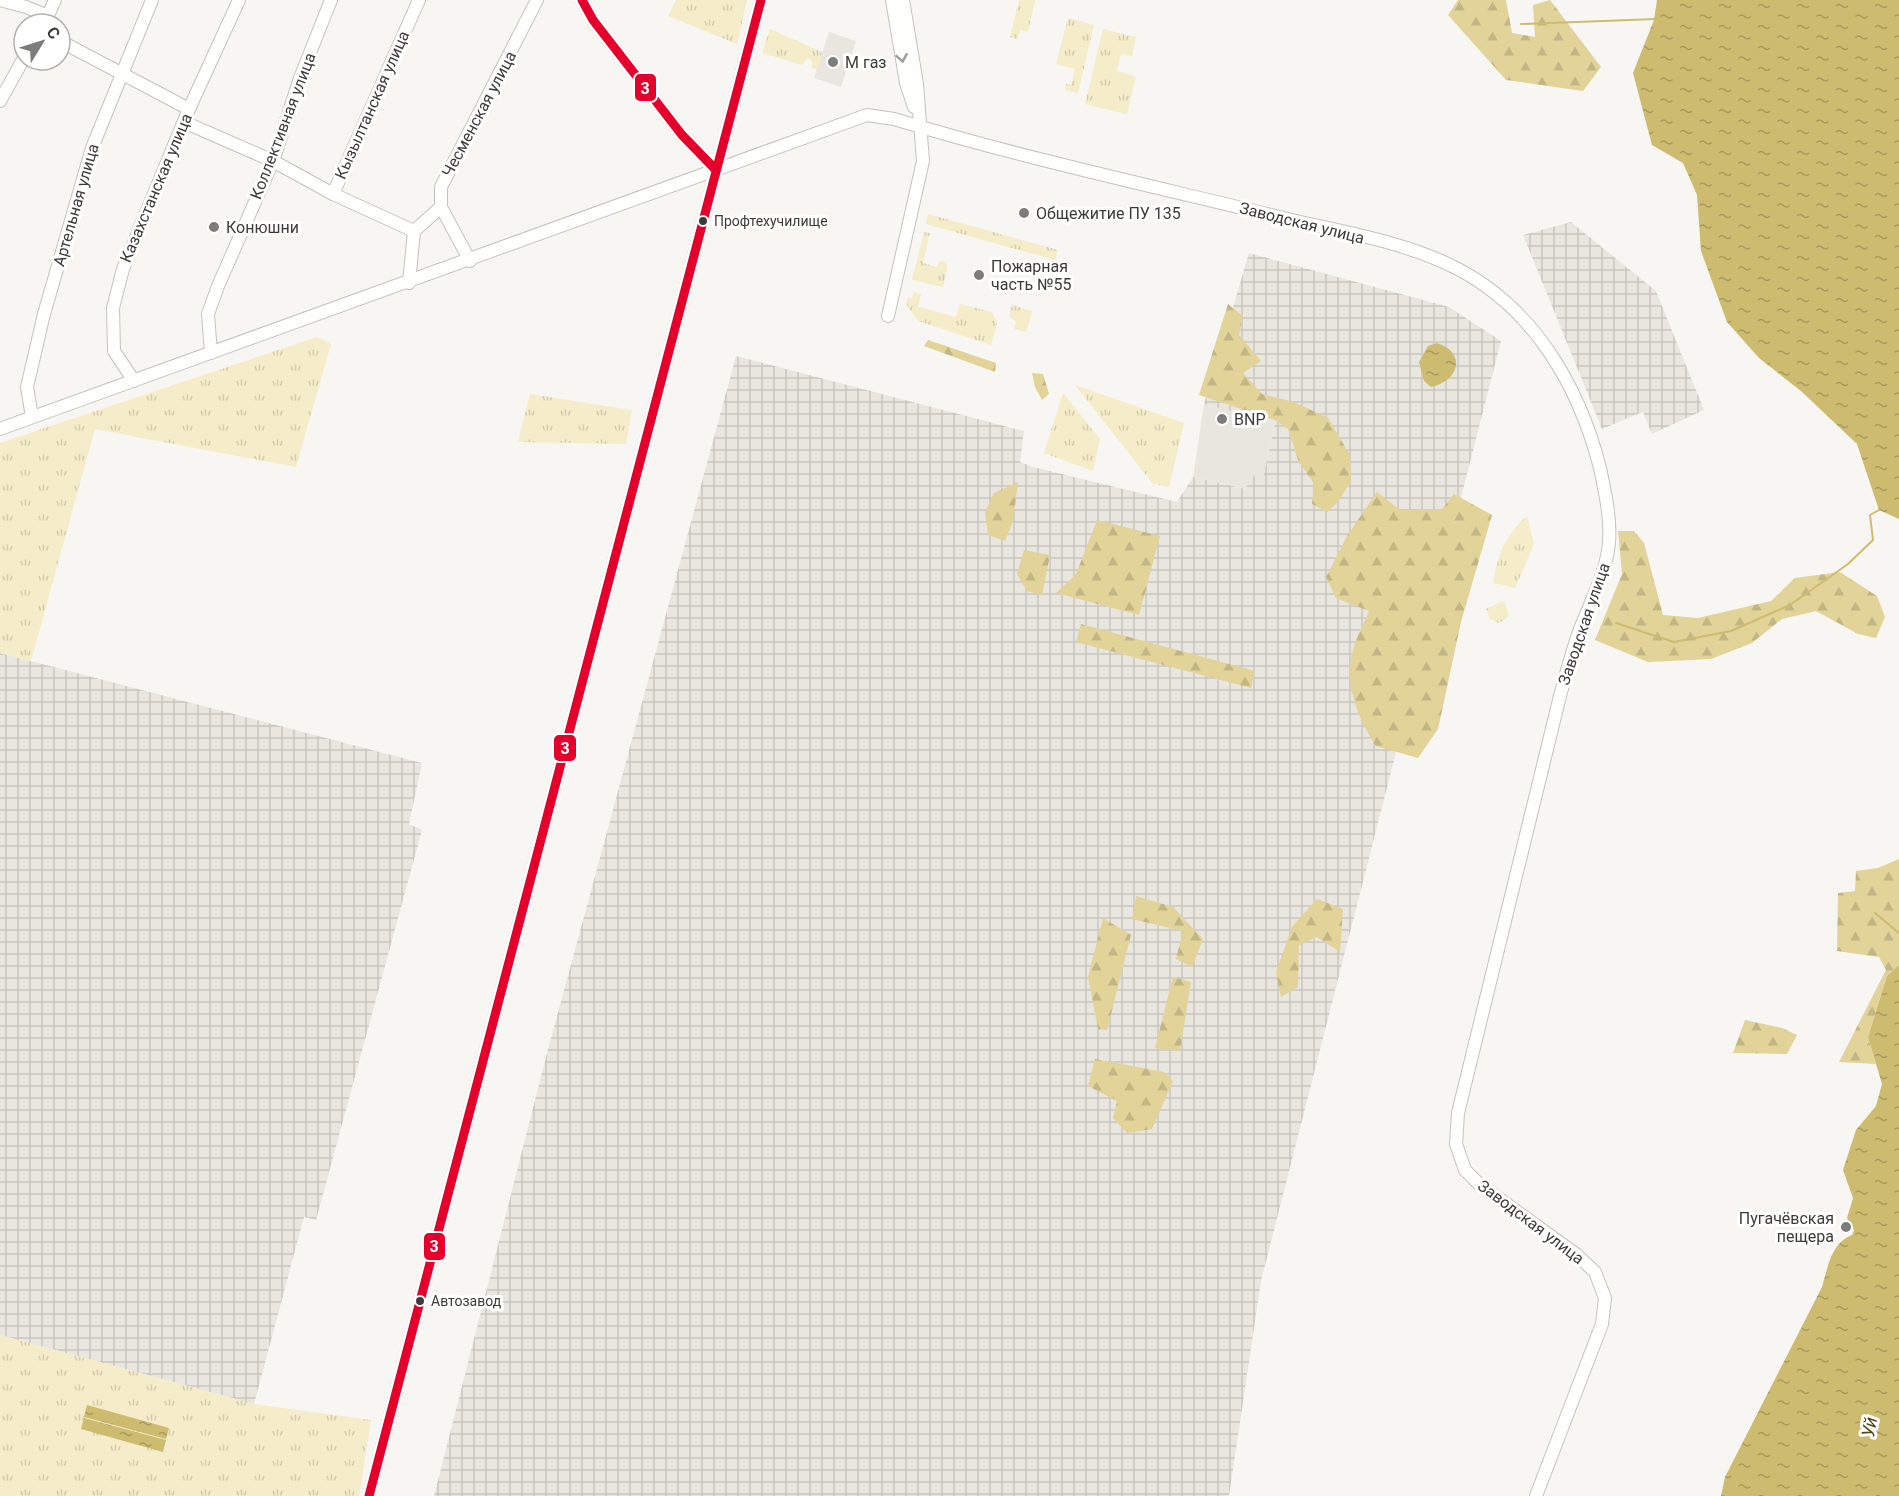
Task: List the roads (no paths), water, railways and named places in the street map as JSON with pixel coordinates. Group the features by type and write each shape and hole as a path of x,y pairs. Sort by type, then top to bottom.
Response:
{"street":[{"path":"0,0 28,12"},
{"name":"Артельная улица","path":"32,417 27,387 44,314 92,148 152,0"},
{"name":"Казахстанская улица","path":"134,381 114,351 113,308 123,269 189,109 239,0"},
{"name":"Коллективная улица","path":"211,353 208,314 273,161 300,78 332,0"},
{"name":"Кызылтанская улица","path":"414,231 333,194 419,0"},
{"name":"Чесменская улица","path":"441,207 441,187 537,0"},
{"path":"582,0 593,20 676,128 716,170"},
{"path":"369,1496 761,0"},
{"path":"892,0 906,83 921,128"},
{"path":"888,316 923,161 921,128 903,0"},
{"path":"72,48 189,109"},
{"path":"0,101 16,72"},
{"name":"Заводская улица","path":"0,429 470,261 867,115 1053,163 1382,242 1456,268 1505,302 1525,321 1550,351 1578,402 1593,441 1602,480 1609,531 1606,562 1574,645 1560,696 1458,1113 1456,1144 1465,1170 1479,1184 1576,1254 1595,1272 1605,1298 1602,1324 1536,1496"},
{"path":"184,122 273,161 333,194"},
{"path":"409,283 414,231 441,207 470,261"}],"water":[{"path":"1657,0 1899,0 1899,519 1879,510 1857,444 1801,391 1759,358 1727,322 1701,251 1697,195 1683,163 1652,145 1633,73 1654,20"},
{"path":"1437,343 1453,353 1456,366 1448,379 1431,387 1424,381 1419,362 1428,346"},
{"name":"Уй","path":"1899,965 1899,1496 1721,1496 1725,1477 1822,1287 1831,1256 1839,1244 1852,1235 1854,1230 1847,1218 1853,1198 1843,1170 1856,1130 1876,1106 1882,1084 1868,1037 1887,976"},
{"path":"87,1405 169,1428 166,1439 84,1417"},
{"path":"84,1418 166,1440 163,1452 81,1429"}],"waterway":[{"path":"1521,24 1656,19"},
{"path":"1616,623 1674,642 1731,631 1790,605 1848,564 1873,540 1870,515 1879,510"},
{"path":"1875,913 1899,933"}],"place":[{"name":"М газ","path":"833,62"},
{"name":"Общежитие ПУ 135","path":"1024,213"},
{"name":"Профтехучилище","path":"703,221"},
{"name":"Конюшни","path":"214,227"},
{"name":"Пожарная часть №55","path":"979,275"},
{"name":"BNP","path":"1222,419"},
{"name":"Пугачёвская пещера","path":"1846,1227"},
{"name":"Автозавод","path":"420,1301"}]}
